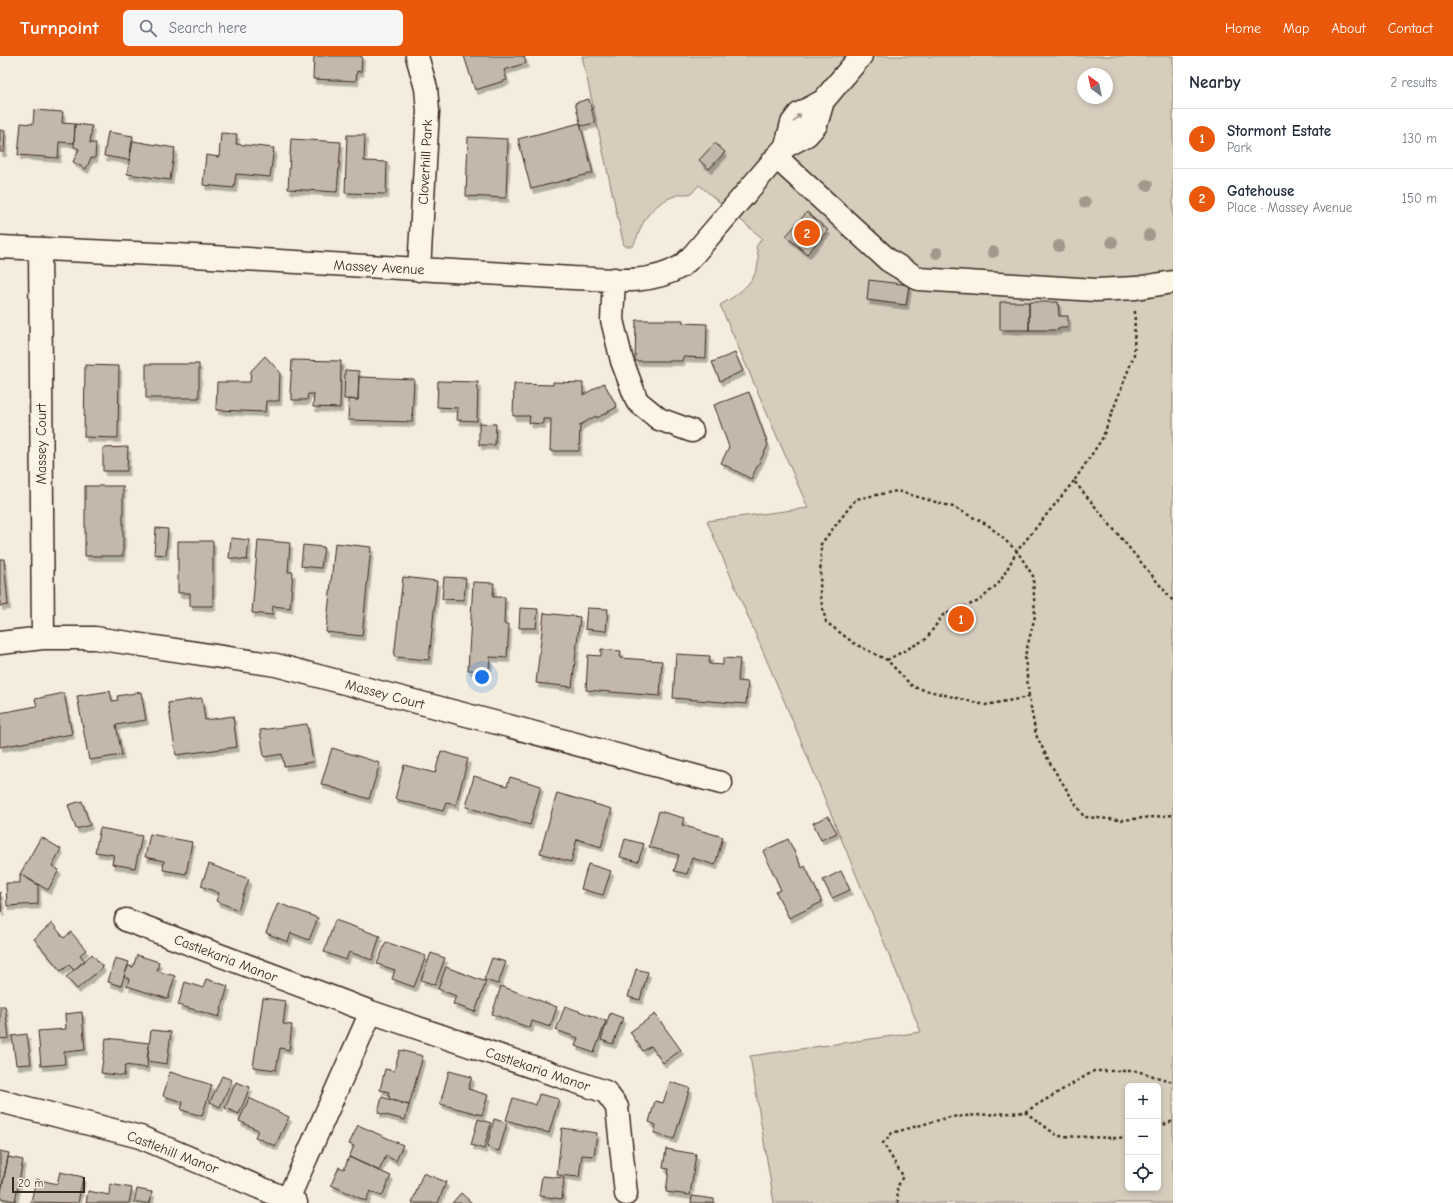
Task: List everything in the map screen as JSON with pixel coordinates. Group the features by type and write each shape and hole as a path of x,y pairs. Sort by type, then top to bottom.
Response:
{"street":[{"name":"Cloverhill Park","path":"417,56 426,88 428,111 419,270"},
{"path":"861,56 823,101 799,114 792,123 781,152 888,260 918,279 1096,290 1136,288 1173,282"},
{"name":"Massey Avenue","path":"0,247 177,255 419,270 639,280 659,277 681,266 694,254 731,212 781,152"},
{"name":"Massey Court","path":"40,249 43,638"},
{"path":"614,279 612,320 622,361 637,401 660,419 692,431"},
{"name":"Massey Court","path":"0,643 43,638 95,638 276,665 721,783"},
{"name":"Castlekaria Manor","path":"126,920 370,1012 606,1092 618,1107 626,1194"},
{"path":"292,1201 370,1012"},
{"name":"Castlehill Manor","path":"0,1101 140,1137 292,1201"}],"path":[{"path":"887,660 926,639 943,615 979,601 1000,582 1017,551 1074,481 1102,439 1134,355 1136,288"},
{"path":"1074,481 1173,601"},
{"path":"1029,697 985,705 913,687 887,660 855,644 826,622 820,596 821,544 856,499 897,491 939,502 988,525 1017,551 1033,576 1035,616 1025,656 1029,697 1036,735 1051,765 1084,816 1123,820 1173,815"},
{"path":"898,1203 897,1188 903,1176 883,1143 892,1133 950,1117 1025,1112 1094,1070 1137,1071 1173,1082"},
{"path":"1025,1112 1058,1136 1125,1137"},
{"path":"1161,1125 1173,1121"}],"shaded area":[{"path":"582,56 1173,56 1173,1203 774,1203 750,1056 921,1032 791,717 707,521 808,508 720,305 736,295 750,282 758,266 756,247 762,238 699,185 691,194 679,195 667,199 656,206 641,226 633,246 624,246"}],"building":[{"path":"314,56 362,56 361,72 357,71 356,81 313,79"},
{"path":"464,56 524,56 526,63 504,70 507,80 475,90"},
{"path":"589,99 595,123 581,126 575,103"},
{"path":"34,110 63,112 62,123 75,124 74,143 59,142 58,158 18,155 21,123 33,124"},
{"path":"580,123 593,173 531,189 518,139"},
{"path":"75,124 92,126 90,143 96,143 95,158 91,158 86,169 73,162 79,149 74,147"},
{"path":"0,130 5,131 4,152 0,152"},
{"path":"108,132 133,136 129,160 104,156"},
{"path":"221,133 237,134 236,144 274,148 270,177 236,174 234,188 203,185 206,155 219,157"},
{"path":"347,135 365,135 364,161 387,162 386,194 345,193"},
{"path":"468,137 508,139 506,198 466,196"},
{"path":"291,139 341,142 337,192 288,189"},
{"path":"133,141 175,148 170,180 127,174"},
{"path":"715,143 725,152 709,169 699,160"},
{"path":"807,212 828,230 807,254 786,236"},
{"path":"869,280 909,285 906,305 867,300"},
{"path":"1000,302 1029,302 1029,330 1000,330"},
{"path":"1029,302 1058,302 1059,316 1068,316 1068,328 1058,328 1059,330 1029,330"},
{"path":"636,320 683,320 683,323 707,324 706,358 683,357 682,361 635,361"},
{"path":"735,353 743,371 720,381 712,362"},
{"path":"265,356 280,372 279,401 266,401 265,412 216,410 217,382 250,382 251,371"},
{"path":"292,360 341,361 340,408 313,407 314,394 308,394 307,400 292,400 292,393 290,393"},
{"path":"146,364 199,364 199,398 146,398"},
{"path":"85,365 119,366 118,438 84,437"},
{"path":"345,370 359,371 358,400 344,399"},
{"path":"359,377 414,379 412,422 348,420 349,399 358,400"},
{"path":"438,381 478,382 477,421 457,420 458,408 437,407"},
{"path":"553,382 583,383 583,395 604,383 617,407 580,425 579,451 550,451 551,419 543,419 543,424 529,423 530,416 513,416 514,384 553,385"},
{"path":"749,392 768,445 751,479 721,463 729,447 714,405"},
{"path":"479,423 496,424 495,445 479,445"},
{"path":"128,447 127,471 103,471 103,448"},
{"path":"85,486 123,486 123,556 85,556"},
{"path":"156,528 168,529 166,555 154,554"},
{"path":"231,538 249,540 247,560 229,558"},
{"path":"258,540 290,543 288,572 293,572 290,608 273,606 272,615 252,613"},
{"path":"178,541 213,541 213,606 190,606 190,593 178,593"},
{"path":"335,543 371,547 362,636 326,632"},
{"path":"303,545 324,547 321,568 301,566"},
{"path":"0,559 4,559 8,605 0,606"},
{"path":"403,577 437,581 429,660 394,657"},
{"path":"444,577 466,578 464,600 442,599"},
{"path":"473,582 494,583 493,597 505,597 504,624 509,625 507,658 490,657 489,671 468,670"},
{"path":"520,608 538,609 536,628 519,628"},
{"path":"587,608 608,609 606,631 585,629"},
{"path":"544,613 580,617 572,687 536,683"},
{"path":"601,649 621,651 620,658 662,661 660,696 586,690 588,655 601,656"},
{"path":"676,654 710,656 709,664 723,665 723,658 740,659 738,681 748,682 746,704 673,698"},
{"path":"110,691 112,701 118,700 117,696 141,692 146,720 116,725 122,755 89,760 77,696"},
{"path":"64,693 72,734 0,747 0,713 37,706 35,699"},
{"path":"202,698 205,720 233,716 237,747 176,755 168,703"},
{"path":"307,724 313,762 284,766 282,754 264,757 260,730"},
{"path":"332,748 380,763 369,799 321,784"},
{"path":"441,751 468,759 456,805 446,803 443,811 395,799 404,765 435,773"},
{"path":"474,776 507,786 510,777 541,786 530,825 466,807"},
{"path":"557,793 612,809 601,847 577,839 571,862 540,853"},
{"path":"82,801 90,825 76,829 68,805"},
{"path":"659,811 684,818 682,825 723,837 715,865 692,858 687,874 674,871 679,855 649,847"},
{"path":"828,816 837,833 821,840 813,823"},
{"path":"100,828 142,836 135,868 112,864 114,855 95,852"},
{"path":"150,834 192,842 186,874 163,870 164,861 145,857"},
{"path":"41,837 61,849 52,866 59,870 48,890 20,874"},
{"path":"625,839 644,844 638,862 620,857"},
{"path":"788,839 802,868 805,866 822,902 789,918 776,892 781,890 763,851"},
{"path":"209,864 249,879 238,910 216,901 219,893 201,886"},
{"path":"588,864 611,871 603,895 581,889"},
{"path":"841,871 850,890 832,898 823,880"},
{"path":"20,874 38,885 38,904 7,906 6,883 20,883"},
{"path":"0,892 2,911 0,912"},
{"path":"278,903 318,918 309,940 291,933 288,942 266,933"},
{"path":"335,920 380,936 372,960 349,952 346,960 324,952"},
{"path":"52,923 64,938 71,932 86,950 80,955 85,961 74,970 69,965 61,971 34,939"},
{"path":"386,942 426,956 414,987 392,979 395,970 377,964"},
{"path":"431,953 445,958 435,985 421,980"},
{"path":"92,954 103,967 77,989 66,977"},
{"path":"137,955 159,962 157,971 175,976 168,999 127,986 129,979 124,977 128,966 133,967"},
{"path":"115,958 129,962 121,986 108,982"},
{"path":"492,958 506,962 498,984 484,980"},
{"path":"446,967 486,982 475,1012 453,1004 456,996 438,989"},
{"path":"636,969 648,972 640,1000 628,997"},
{"path":"206,979 228,986 219,1017 178,1005 185,982 203,988"},
{"path":"501,986 557,1007 550,1027 532,1021 530,1028 492,1014"},
{"path":"263,998 286,1001 283,1024 292,1025 289,1050 280,1048 276,1070 253,1067"},
{"path":"0,1006 5,1006 9,1038 0,1039"},
{"path":"565,1006 606,1021 594,1053 575,1046 578,1038 556,1030"},
{"path":"82,1012 85,1050 64,1052 65,1064 41,1066 38,1031 66,1029 65,1014"},
{"path":"610,1013 623,1018 613,1044 601,1040"},
{"path":"655,1014 681,1050 663,1063 651,1046 643,1051 630,1032"},
{"path":"151,1030 171,1032 167,1064 147,1061"},
{"path":"27,1034 31,1064 16,1065 12,1036"},
{"path":"106,1038 149,1043 147,1068 125,1065 124,1076 101,1073"},
{"path":"400,1050 423,1056 409,1105 389,1099 389,1092 380,1090 385,1069 394,1071"},
{"path":"449,1071 472,1077 468,1089 488,1095 482,1115 440,1104"},
{"path":"170,1072 212,1085 202,1116 181,1110 183,1102 163,1096"},
{"path":"222,1076 232,1080 220,1107 210,1102"},
{"path":"236,1082 250,1087 239,1114 225,1108"},
{"path":"670,1082 690,1088 674,1139 654,1133 656,1125 649,1122 655,1101 663,1103"},
{"path":"539,1094 559,1099 549,1133 506,1120 513,1098 536,1105"},
{"path":"382,1097 409,1105 405,1120 378,1113"},
{"path":"249,1098 289,1117 275,1146 255,1137 258,1130 239,1121"},
{"path":"478,1119 491,1123 484,1149 471,1145"},
{"path":"494,1119 507,1123 499,1151 487,1147"},
{"path":"358,1125 403,1145 396,1161 386,1156 379,1171 349,1157 354,1146 349,1144"},
{"path":"562,1128 597,1133 594,1156 582,1155 579,1177 557,1175"},
{"path":"666,1149 696,1154 690,1195 666,1192 669,1169 663,1168"},
{"path":"0,1151 9,1153 2,1186 0,1185"},
{"path":"8,1157 23,1160 15,1201 0,1198"},
{"path":"349,1157 391,1176 382,1196 370,1191 366,1201 331,1185 339,1167 344,1169"},
{"path":"60,1172 83,1177 78,1203 31,1202 36,1179 57,1184"},
{"path":"423,1173 446,1182 438,1203 412,1203"},
{"path":"542,1176 564,1178 562,1199 539,1196"},
{"path":"110,1184 132,1188 129,1203 86,1203 88,1191 109,1195"},
{"path":"137,1189 152,1192 150,1203 134,1203"},
{"path":"461,1193 472,1203 452,1203"},
{"path":"692,1196 714,1199 714,1203 691,1203"}],"place":[{"name":"Gatehouse","path":"807,233"},
{"name":"Stormont Estate","path":"961,619"}]}
